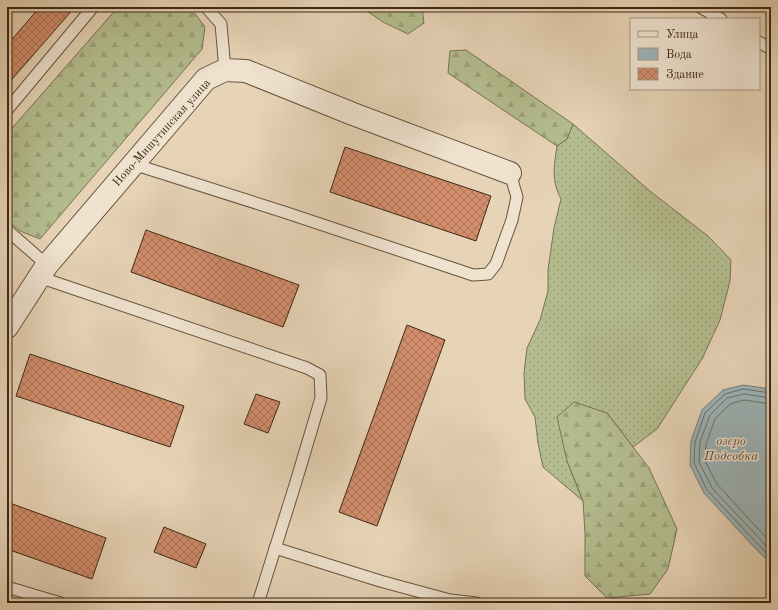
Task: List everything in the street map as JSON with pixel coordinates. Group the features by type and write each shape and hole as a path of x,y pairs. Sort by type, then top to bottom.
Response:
{"street":[{"name":"Ново-Мишутинская улица","path":"7,328 43,271 133,164 206,79 225,70 246,71 353,114 510,172"}],"lane":[{"path":"7,110 93,7"},
{"path":"206,7 221,24 225,70"},
{"path":"700,7 719,18"},
{"path":"760,43 771,49"},
{"path":"133,164 284,212 472,275 488,274 496,264 512,220 517,197 510,172"},
{"path":"7,230 43,271 307,368 320,375 321,398 258,603"},
{"path":"275,548 380,581 450,600 477,603"},
{"path":"7,587 61,603"}],"green space":[{"path":"118,7 190,7 205,27 202,49 40,239 20,231 7,220 7,134"},
{"path":"361,7 422,7 424,23 408,34 383,22"},
{"path":"466,50 573,124 567,139 557,146 448,73 450,51"},
{"path":"573,124 651,192 708,236 731,260 730,281 720,320 702,359 657,429 633,447 607,413 567,461 583,501 543,467 535,417 525,399 524,373 527,348 540,320 548,291 548,270 554,228 561,199 556,186 554,173 557,146 567,139"},
{"path":"574,402 607,413 649,468 677,529 668,569 650,594 607,598 585,576 583,501 567,461 557,417"}],"water":[{"name":"озеро Подсобка","path":"743,385 771,389 771,564 704,493 690,465 691,441 702,410 723,390"}],"building":[{"path":"40,7 75,7 7,85 7,45"},
{"path":"345,147 491,196 476,241 330,192"},
{"path":"146,230 299,285 283,327 131,272"},
{"path":"407,325 445,340 377,526 339,512"},
{"path":"30,354 184,406 170,447 16,396"},
{"path":"256,394 280,402 268,433 244,424"},
{"path":"7,502 106,538 92,579 7,549"},
{"path":"164,527 206,544 196,568 154,552"}]}
